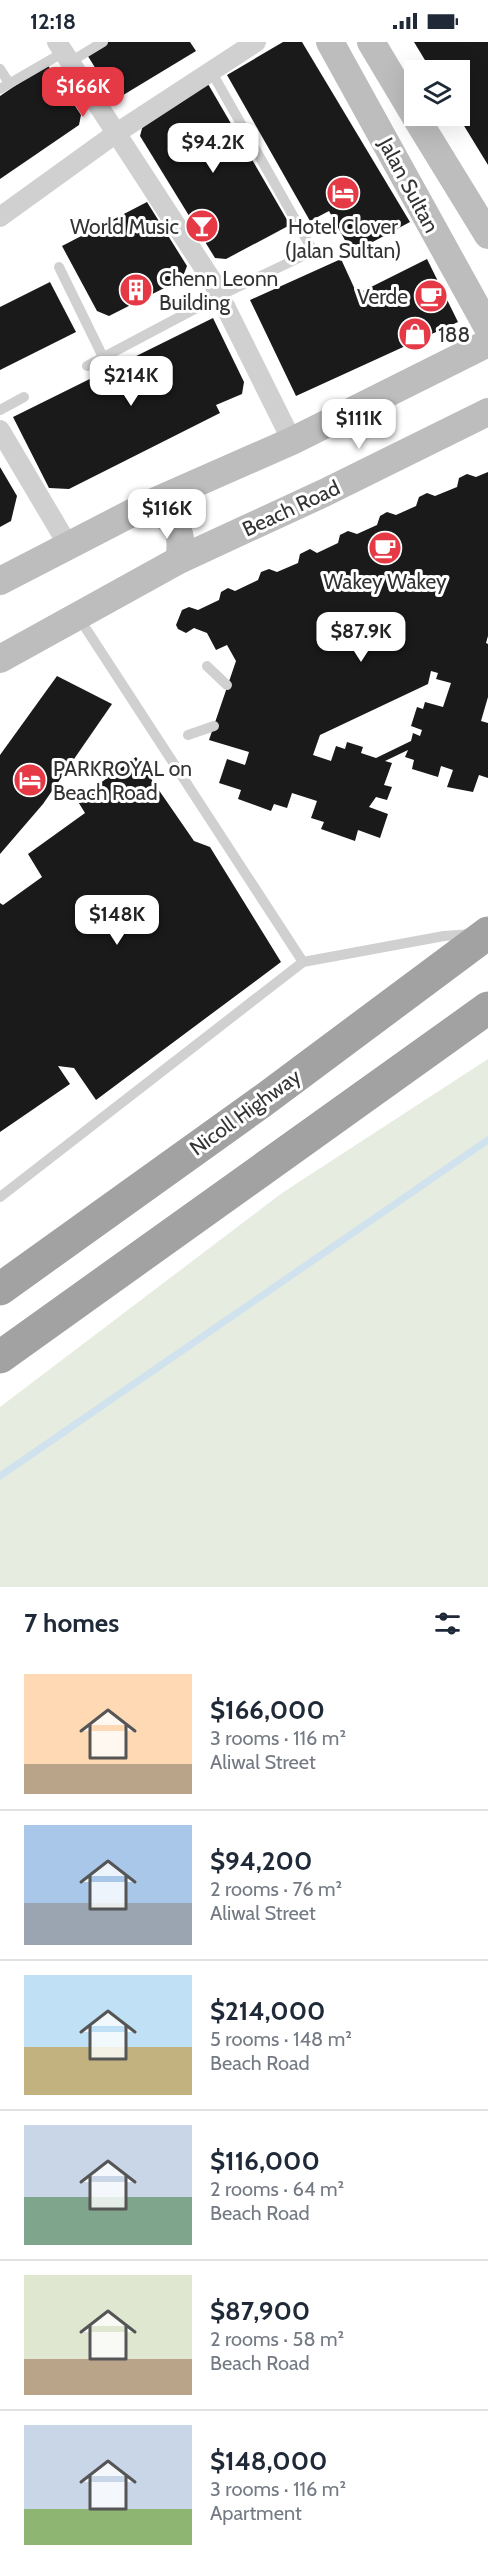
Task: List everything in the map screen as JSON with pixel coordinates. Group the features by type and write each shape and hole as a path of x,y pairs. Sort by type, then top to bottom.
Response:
{"highway":[{"name":"Nicoll Highway","path":"0,1289 261,1102 488,933"},
{"path":"0,1357 483,1012"}],"main road":[{"name":"Jalan Sultan","path":"330,42 488,328"},
{"name":"Jalan Sultan","path":"371,42 404,97"},
{"name":"Jalan Sultan","path":"422,126 488,235"},
{"path":"0,581 151,503 292,441 488,343"},
{"name":"Beach Road","path":"0,659 179,560 324,494 488,412"},
{"path":"151,503 177,525 182,545 179,560"}],"street":[{"path":"0,217 115,134 256,42"},
{"path":"64,52 220,295 292,441"},
{"path":"0,430 68,545"}],"lane":[{"path":"0,69 5,86 64,52 104,42"},
{"path":"87,366 220,295 313,251 211,72"},
{"path":"58,267 103,357"},
{"path":"0,410 24,397"},
{"path":"77,615 303,962"},
{"path":"207,666 227,684"},
{"path":"188,735 214,726"},
{"path":"0,1197 303,962 444,936 488,933"}],"shaded area":[{"path":"488,1059 488,1587 0,1587 0,1407 282,1193"}],"building":[{"path":"105,42 190,42 196,51 115,100 86,53"},
{"path":"283,42 302,42 410,222 352,253 329,211 310,221 227,75"},
{"path":"414,42 488,42 488,165 464,126 470,126 470,60 425,60"},
{"path":"47,64 81,115 79,125 0,179 0,96"},
{"path":"208,84 290,225 226,259 215,258 140,136 144,121"},
{"path":"147,202 187,266 182,279 109,316 97,311 62,246"},
{"path":"341,259 357,294 427,259 458,322 296,396 250,300"},
{"path":"50,282 76,332 0,370 0,307"},
{"path":"213,318 244,382 242,394 216,405 220,413 69,489 49,488 13,417"},
{"path":"0,467 17,496 11,521 0,527"},
{"path":"488,472 488,636 486,643 488,644 488,697 481,721 488,723 488,778 479,775 473,792 447,787 453,770 441,766 438,777 412,769 414,760 405,757 408,750 385,761 392,763 384,785 392,787 387,800 376,797 369,807 388,814 380,838 358,830 355,841 321,829 324,822 311,818 317,801 292,793 287,808 274,804 271,811 238,799 241,790 219,783 227,759 245,765 249,752 209,740 236,661 227,645 216,650 207,633 194,628 186,633 178,629 176,625 182,610 189,607 198,610 219,600 221,592 228,588 235,591 258,580 261,572 269,569 277,572 298,563 300,554 310,549 317,553 338,543 340,535 348,531 357,534 377,525 380,516 387,512 396,515 416,506 419,497 427,493 435,496 457,487 459,478 467,474 476,477","holes":["431,671 438,673 436,679 451,683 443,707 425,702 423,709 417,707 411,726 422,730 420,736 413,733 411,741 376,758 361,753 363,747 347,742 345,749 336,746 331,761 313,755 320,735 428,684"]},
{"name":"PARKROYAL on Beach Road","path":"57,676 112,704 43,804 0,854 0,755"},
{"path":"136,757 194,841 210,847 281,962 96,1100 74,1068 58,1066 70,1084 0,1132 0,903 3,905 42,877 28,854 85,813 77,800"}],"waterway":[{"path":"0,1476 488,1140"}],"place":[{"name":"Hotel Clover (Jalan Sultan)","path":"343,193"},
{"name":"World Music","path":"202,226"},
{"name":"Chenn Leonn Building","path":"136,290"},
{"name":"Verde","path":"431,296"},
{"name":"188","path":"415,334"},
{"name":"Wakey Wakey","path":"385,548"},
{"name":"PARKROYAL on Beach Road","path":"30,780"}]}
